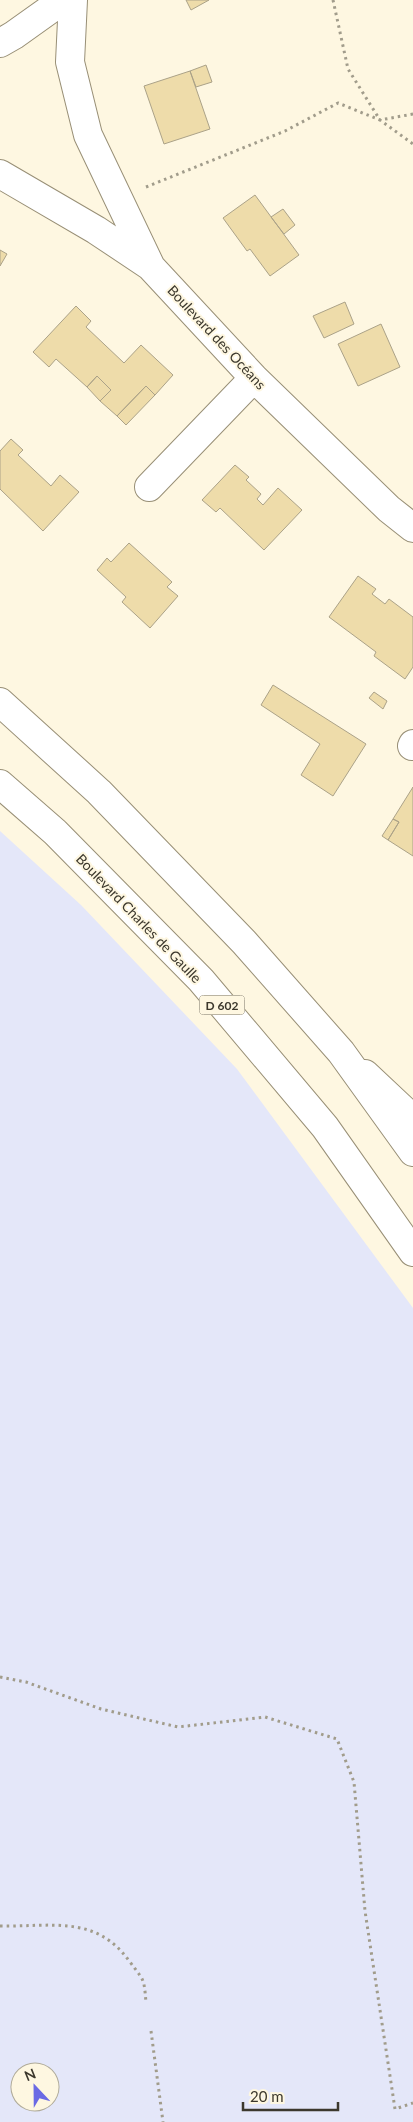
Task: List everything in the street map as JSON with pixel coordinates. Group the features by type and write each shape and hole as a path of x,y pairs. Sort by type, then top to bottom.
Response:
{"main road":[{"path":"0,43 63,0"},
{"path":"73,0 70,62 88,135 150,266"},
{"name":"Boulevard des Océans","path":"0,174 96,230 150,266 254,378 389,509 413,528"},
{"path":"149,487 254,378"},
{"path":"0,702 126,821 244,942 342,1052 413,1119"},
{"name":"Boulevard Charles de Gaulle","path":"0,784 55,832 201,980 325,1127 413,1252"},
{"path":"342,1052 413,1152"}],"path":[{"path":"332,0 348,69 380,120"},
{"path":"117,198 285,131 338,103 380,120 413,144"},
{"path":"380,120 413,114"},
{"path":"0,1677 26,1682 101,1710 178,1727 265,1717 337,1739 354,1782 365,1911 395,2109 413,2103"},
{"path":"0,1926 78,1926 99,1934 114,1944 139,1971 145,1984 146,2003"},
{"path":"152,2032 163,2122"}],"shaded area":[{"path":"0,831 81,905 237,1069 413,1308 413,2122 0,2122"}],"building":[{"path":"186,0 209,0 191,10"},
{"path":"206,65 212,82 196,87 190,71"},
{"path":"190,71 210,129 164,144 144,86"},
{"path":"255,195 299,255 270,276 250,249 247,251 223,218"},
{"path":"283,209 295,225 284,234 271,217"},
{"path":"0,250 7,254 0,266"},
{"path":"345,302 354,324 324,338 313,316"},
{"path":"76,306 91,321 86,327 124,363 141,345 173,375 155,395 146,386 117,416 100,401 111,390 97,376 87,387 56,359 49,367 33,352"},
{"path":"381,324 400,367 358,386 338,344"},
{"path":"97,376 111,390 100,401 87,387"},
{"path":"146,386 155,395 126,425 117,416"},
{"path":"11,439 23,450 18,455 51,486 60,475 79,492 43,531 0,489 0,451"},
{"path":"235,465 249,477 246,480 261,494 257,499 263,505 278,488 302,510 264,550 220,508 216,512 202,500"},
{"path":"129,543 172,582 167,587 178,596 150,628 122,602 126,597 97,570 107,558 111,562"},
{"path":"358,576 376,589 372,594 385,604 389,599 413,617 413,667 405,679 374,656 376,652 329,617"},
{"path":"273,685 366,744 333,796 301,775 320,744 261,705"},
{"path":"374,692 387,701 383,709 369,698"},
{"path":"413,787 413,856 388,840 399,822 393,819"},
{"path":"393,819 399,822 388,840 382,836"}]}
